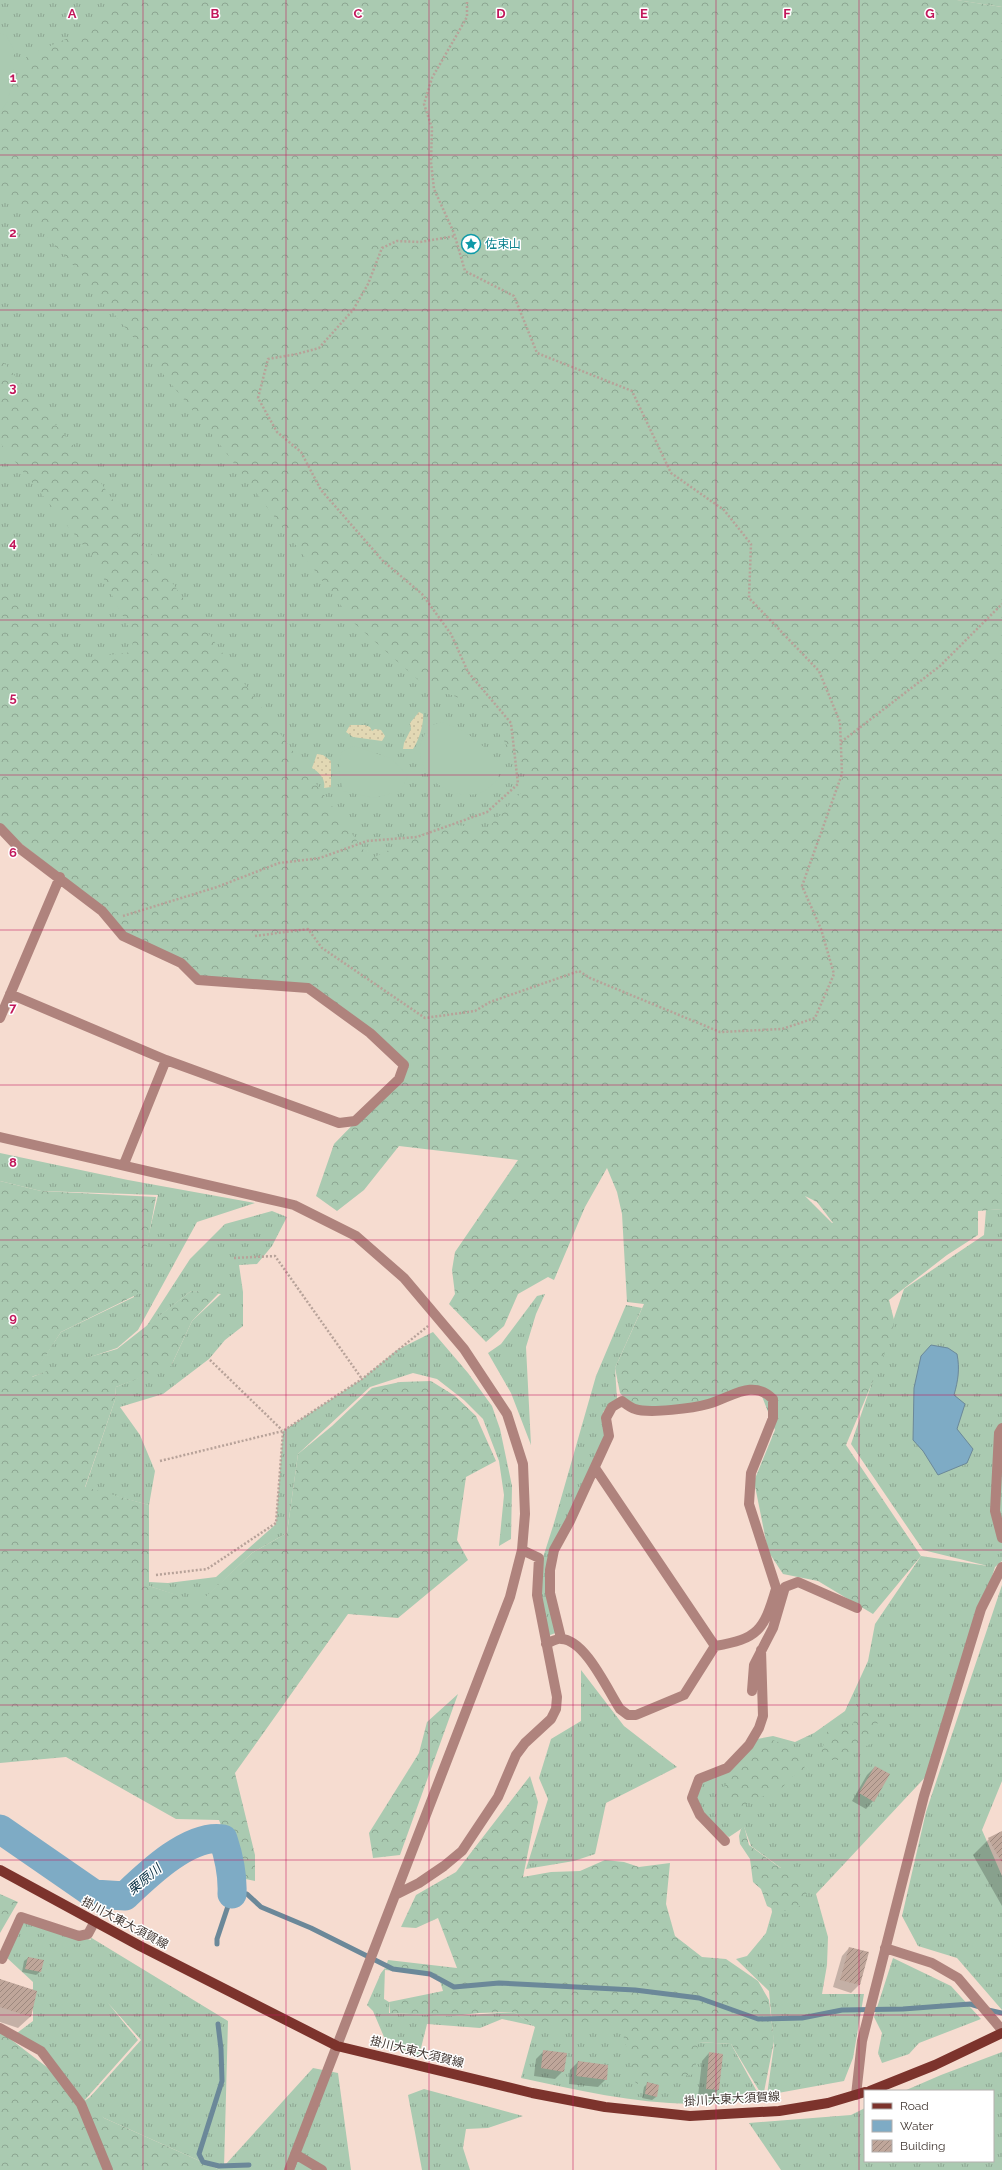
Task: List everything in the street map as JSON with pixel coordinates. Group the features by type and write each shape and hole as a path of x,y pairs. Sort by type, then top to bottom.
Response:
{"main road":[{"name":"掛川大東大須賀線","path":"0,1870 95,1921 337,2046 525,2091 598,2106 690,2116 778,2111 828,2102 861,2094"},
{"path":"873,2090 965,2052 1002,2032"}],"street":[{"path":"0,828 19,848 60,877 102,911 123,936 181,963 198,980 308,988 370,1033 404,1065 400,1079 355,1121 339,1123 166,1060 10,994"},
{"path":"0,1018 60,877"},
{"path":"124,1164 166,1060"},
{"path":"0,1137 124,1164 294,1205 356,1236 404,1278 464,1349 507,1414 523,1464 524,1522 522,1550 510,1597 289,2170"},
{"path":"561,1638 552,1609 550,1570 554,1550 570,1521 609,1436 606,1418 612,1407 622,1401 634,1409 649,1412 708,1404 740,1390 760,1390 768,1394 773,1399 773,1418 751,1473 749,1504 780,1600"},
{"path":"1002,1428 999,1433 994,1511 1002,1538"},
{"path":"595,1468 716,1646"},
{"path":"395,1895 419,1883 438,1871 462,1850 498,1797 516,1755 525,1743 551,1719 556,1709 557,1697 537,1595 539,1558 522,1550"},
{"path":"861,2094 862,2041 931,1771 981,1609 1002,1567"},
{"path":"752,1691 754,1665 777,1617 780,1600 785,1587 798,1582 857,1608"},
{"path":"546,1644 561,1638 573,1642 584,1651 620,1709 628,1715 636,1715 684,1695 716,1646 750,1638 766,1619 776,1589"},
{"path":"725,1842 700,1815 692,1798 699,1779 727,1768 749,1746 759,1728 763,1716 761,1650"},
{"path":"2,1959 20,1917 80,1936 88,1934 95,1921"},
{"path":"885,1948 932,1963 958,1978 1002,2032"},
{"path":"0,2028 41,2051 81,2104 108,2170"},
{"path":"295,2154 322,2170"}],"path":[{"path":"255,936 308,929 322,948 425,1018 475,1011 490,1002 579,971 590,978 720,1032 782,1029 815,1018 834,974 821,930 802,886 842,774 840,722 819,671 749,598 750,544 724,510 671,473 632,391 537,353 514,296 465,271 455,236 434,189 431,162 432,128 424,104 432,78 467,17 467,0"},
{"path":"120,917 217,887 280,863 320,858 367,841 417,837 487,812 518,784 511,723 468,672 451,634 422,594 383,561 321,490 301,452 276,432 258,398 268,358 297,354 319,348 353,310 368,284 382,248 397,241 420,242 455,236"},
{"path":"841,742 940,666 1002,604"},
{"path":"234,1258 275,1256 362,1379"},
{"path":"160,1461 283,1431 362,1379 438,1319"},
{"path":"210,1360 283,1431"},
{"path":"156,1575 207,1569 276,1523 283,1431"}],"green space":[{"path":"0,0 224,0 623,808 345,890 0,677"},
{"path":"124,0 957,0 1002,7 1002,1209 978,1211 978,1235 947,1255 889,1300 894,1320 891,1338 846,1445 921,1556 873,1614 818,1581 783,1574 768,1551 754,1481 775,1430 760,1391 708,1404 634,1409 620,1393 615,1368 644,1304 627,1302 622,1214 617,1192 607,1168 585,1207 554,1280 548,1277 518,1294 504,1326 486,1342 449,1304 455,1294 452,1270 455,1252 518,1160 399,1146 364,1190 337,1211 316,1196 334,1144 408,1068 309,988 202,977 126,933 104,909 23,845 0,824 0,591 78,659 132,652 133,636 92,556 0,443 0,358 80,454 370,859 445,824 488,828 531,782 481,706 424,685 355,624 212,434 88,282 43,232 0,194 0,107 27,56 91,28","holes":["805,1196 817,1202 833,1223"]},
{"path":"956,0 1002,0 1002,7"},
{"path":"0,33 6,35 14,50 14,69 8,101 0,112"},
{"path":"441,722 450,725 472,737 498,761 498,780 480,793 467,795 448,790 432,779 422,762 420,746 429,726"},
{"path":"354,746 390,758 408,775 401,791 374,798 343,791 340,772 340,757 342,752"},
{"path":"0,1153 128,1180 255,1203 197,1222 138,1330 117,1348 31,1377 61,1332 134,1297 158,1195 41,1191 0,1181"},
{"path":"0,1181 41,1191 156,1197 138,1294 61,1332 32,1377 62,1365 117,1349 191,1291 220,1292 192,1321 171,1366 116,1387 115,1400 85,1487 149,1505 149,1586 200,1602 252,1553 287,1533 298,1454 332,1426 372,1388 400,1382 431,1381 455,1396 476,1416 496,1461 466,1477 457,1540 468,1560 398,1618 348,1614 235,1773 255,1855 255,1881 241,1878 219,1820 176,1819 66,1757 0,1763"},
{"path":"1002,1209 1002,1561 995,1567 931,1771 816,1894 828,1937 827,1965 822,1994 864,1994 853,2058 844,2081 767,2095 774,2045 769,1991 736,1959 747,1956 766,1933 772,1912 765,1867 781,1868 751,1846 744,1827 729,1837 700,1815 692,1798 697,1782 731,1764 752,1740 773,1736 795,1742 814,1733 845,1711 868,1661 875,1624 921,1556 988,1566 923,1550 851,1444 904,1289 984,1235 986,1210"},
{"path":"272,1211 287,1217 272,1246 257,1264 239,1265 243,1292 243,1326 225,1340 209,1359 163,1394 120,1407 140,1435 155,1471 149,1505 85,1488 115,1400 116,1387 172,1364 192,1321 221,1294 191,1291 146,1327 190,1259 225,1224"},
{"path":"545,1294 536,1314 526,1347 531,1445 511,1393 488,1353 501,1344 537,1296"},
{"path":"626,1305 642,1308 615,1368 617,1399 603,1412 603,1425 607,1439 554,1550 550,1576 558,1632 545,1637 539,1570 596,1376"},
{"path":"433,1332 468,1373 492,1406 500,1429 512,1486 511,1539 499,1546 504,1495 499,1461 483,1419 464,1400 437,1379 413,1373 370,1387 298,1454 287,1533 252,1553 200,1603 149,1586 149,1582 168,1583 216,1577 276,1524 283,1431 362,1379 397,1350"},
{"path":"1002,1585 1002,1781 982,1830 1002,1876 1002,2010 957,1958 918,1946 902,1916 926,1812"},
{"path":"581,1670 624,1726 677,1767 606,1803 595,1854 574,1861 526,1869 548,1799 539,1778 551,1739 581,1721"},
{"path":"458,1694 400,1855 373,1858 369,1833 419,1753 427,1722"},
{"path":"857,1702 869,1706 871,1714 879,1719 870,1744 840,1760 825,1760 821,1753 825,1740 822,1735 835,1727 850,1727 854,1722 853,1714"},
{"path":"770,1739 793,1748 806,1761 804,1769 790,1778 783,1787 742,1806 721,1794 729,1777 745,1760 744,1751"},
{"path":"530,1776 538,1802 523,1877 551,1872 580,1871 605,1860 624,1862 639,1867 670,1863 666,1904 675,1936 702,1957 726,1959 758,1981 769,2000 774,2041 763,2097 731,2044 698,2042 695,2074 636,2084 621,2027 535,2027 514,2012 479,2013 454,2016 390,2013 389,2002 443,1991 438,1975 385,1970 388,1960 457,1968 438,1918 416,1928 401,1927 416,1895 456,1872"},
{"path":"744,1826 749,1845 808,1888 804,1903 795,1909 784,1911 777,1911 767,1906 761,1889 753,1882 750,1859 740,1844 739,1836 741,1829"},
{"path":"0,1894 18,1902 0,1933"},
{"path":"22,1919 91,1940 90,1937 228,2021 224,2168 313,2068 338,2073 351,2170 220,2170 104,2118 81,2104 45,2054 13,2036 33,2021 33,1982 6,1957","holes":["108,2003 141,2040 90,2097 83,2102 138,2040"]},
{"path":"893,1958 951,1986 981,2019 919,2043 909,2054 882,2063 878,2053 882,2033 874,2017"},
{"path":"385,1968 384,1999 389,2002 389,2013 452,2016 514,2012 534,2026 502,2019 480,2028 427,2024 419,2056 387,2044 373,2011 367,2005 381,1973"},
{"path":"535,2027 621,2027 698,2042 731,2044 761,2099 708,2104 669,2103 605,2095 521,2078"},
{"path":"0,2031 61,2078 104,2118 220,2170 0,2170"},
{"path":"1002,2052 1002,2170 781,2170 749,2123 851,2115 864,2108 864,2162 994,2162 994,2090 906,2090"},
{"path":"424,2089 523,2116 488,2128 466,2129 463,2148 470,2170 422,2170 408,2095"}],"sand":[{"path":"419,712 423,714 421,732 413,749 403,749 404,743 411,729 410,723"},
{"path":"350,725 365,725 370,727 372,731 375,729 381,730 385,736 382,741 353,737 346,732"},
{"path":"317,754 323,755 331,761 331,787 324,788 324,782 321,776 312,768"}],"water":[{"path":"931,1345 948,1348 957,1354 958,1375 954,1395 965,1404 957,1429 973,1449 967,1463 938,1475 923,1451 913,1440 914,1388 921,1356"}],"building":[{"path":"875,1766 890,1774 874,1802 859,1793"},
{"path":"1002,1831 1002,1863 988,1838"},
{"path":"849,1947 869,1952 860,1985 840,1980"},
{"path":"28,1957 44,1960 41,1972 25,1969"},
{"path":"0,1979 37,1991 31,2017 0,2007"},
{"path":"543,2050 567,2053 564,2072 541,2068"},
{"path":"709,2052 723,2054 719,2090 706,2089"},
{"path":"578,2061 608,2065 607,2080 576,2076"},
{"path":"647,2082 659,2085 657,2097 645,2094"}],"waterway":[{"name":"栗原川","path":"0,1829 94,1894 125,1896 157,1867 183,1849 197,1842 210,1839 223,1839 230,1866 232,1894"},
{"path":"217,1944 217,1939 232,1894 247,1894 261,1907 311,1928 393,1969 430,1974 454,1987 499,1983 635,1990 699,1998 758,2019 802,2018 842,2010 903,2009 970,2004 980,2007"},
{"path":"988,2010 1002,2013"},
{"path":"218,2024 221,2049 222,2081 199,2154 203,2162 219,2166 249,2165"}],"place":[{"name":"佐束山","path":"471,244"}]}
